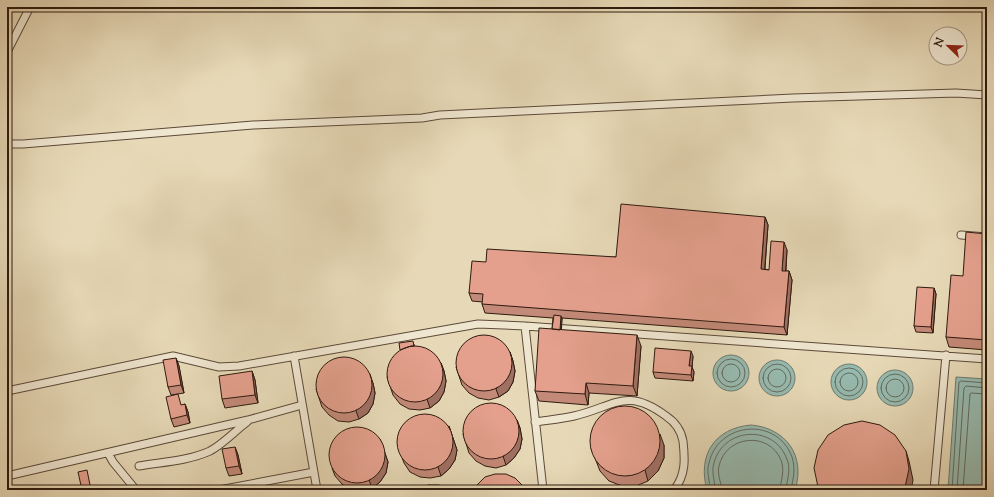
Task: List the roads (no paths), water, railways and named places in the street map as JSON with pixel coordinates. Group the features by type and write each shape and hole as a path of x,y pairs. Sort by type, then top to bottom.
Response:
{"lane":[{"path":"7,52 30,7"},
{"path":"7,143 24,144 253,125 422,118 440,115 794,98 956,93 987,95"},
{"path":"961,236 987,237"},
{"path":"7,391 172,356 219,367 239,366 478,324 525,326 987,359"},
{"path":"525,326 543,490"},
{"path":"934,490 946,355"},
{"path":"294,356 317,490"},
{"path":"535,422 575,416 614,401 629,400 648,404 656,408 677,425 682,437 684,472 680,482 674,490"},
{"path":"7,476 248,420 302,405"},
{"path":"139,466 191,458 203,454 221,443 248,420"},
{"path":"108,453 113,462 136,490"},
{"path":"218,490 314,472"},
{"path":"680,482 684,490"}],"water":[{"path":"735,355 744,360 748,366 748,380 744,386 735,391 727,391 718,386 714,380 713,369 718,360 724,356"},
{"path":"781,360 790,365 794,371 794,385 790,391 781,396 773,396 764,391 760,385 759,374 764,365 770,361"},
{"path":"853,364 862,369 866,375 866,389 862,395 853,400 845,400 836,395 832,389 831,378 836,369 842,365"},
{"path":"899,370 908,375 912,381 912,395 908,401 899,406 891,406 882,401 878,395 877,384 882,375 888,371"},
{"path":"956,377 987,379 987,490 948,490"},
{"path":"751,425 763,427 774,432 783,438 790,446 795,455 798,466 798,478 795,490 707,490 705,466 707,455 712,446 719,438 728,432 738,427"}]}
